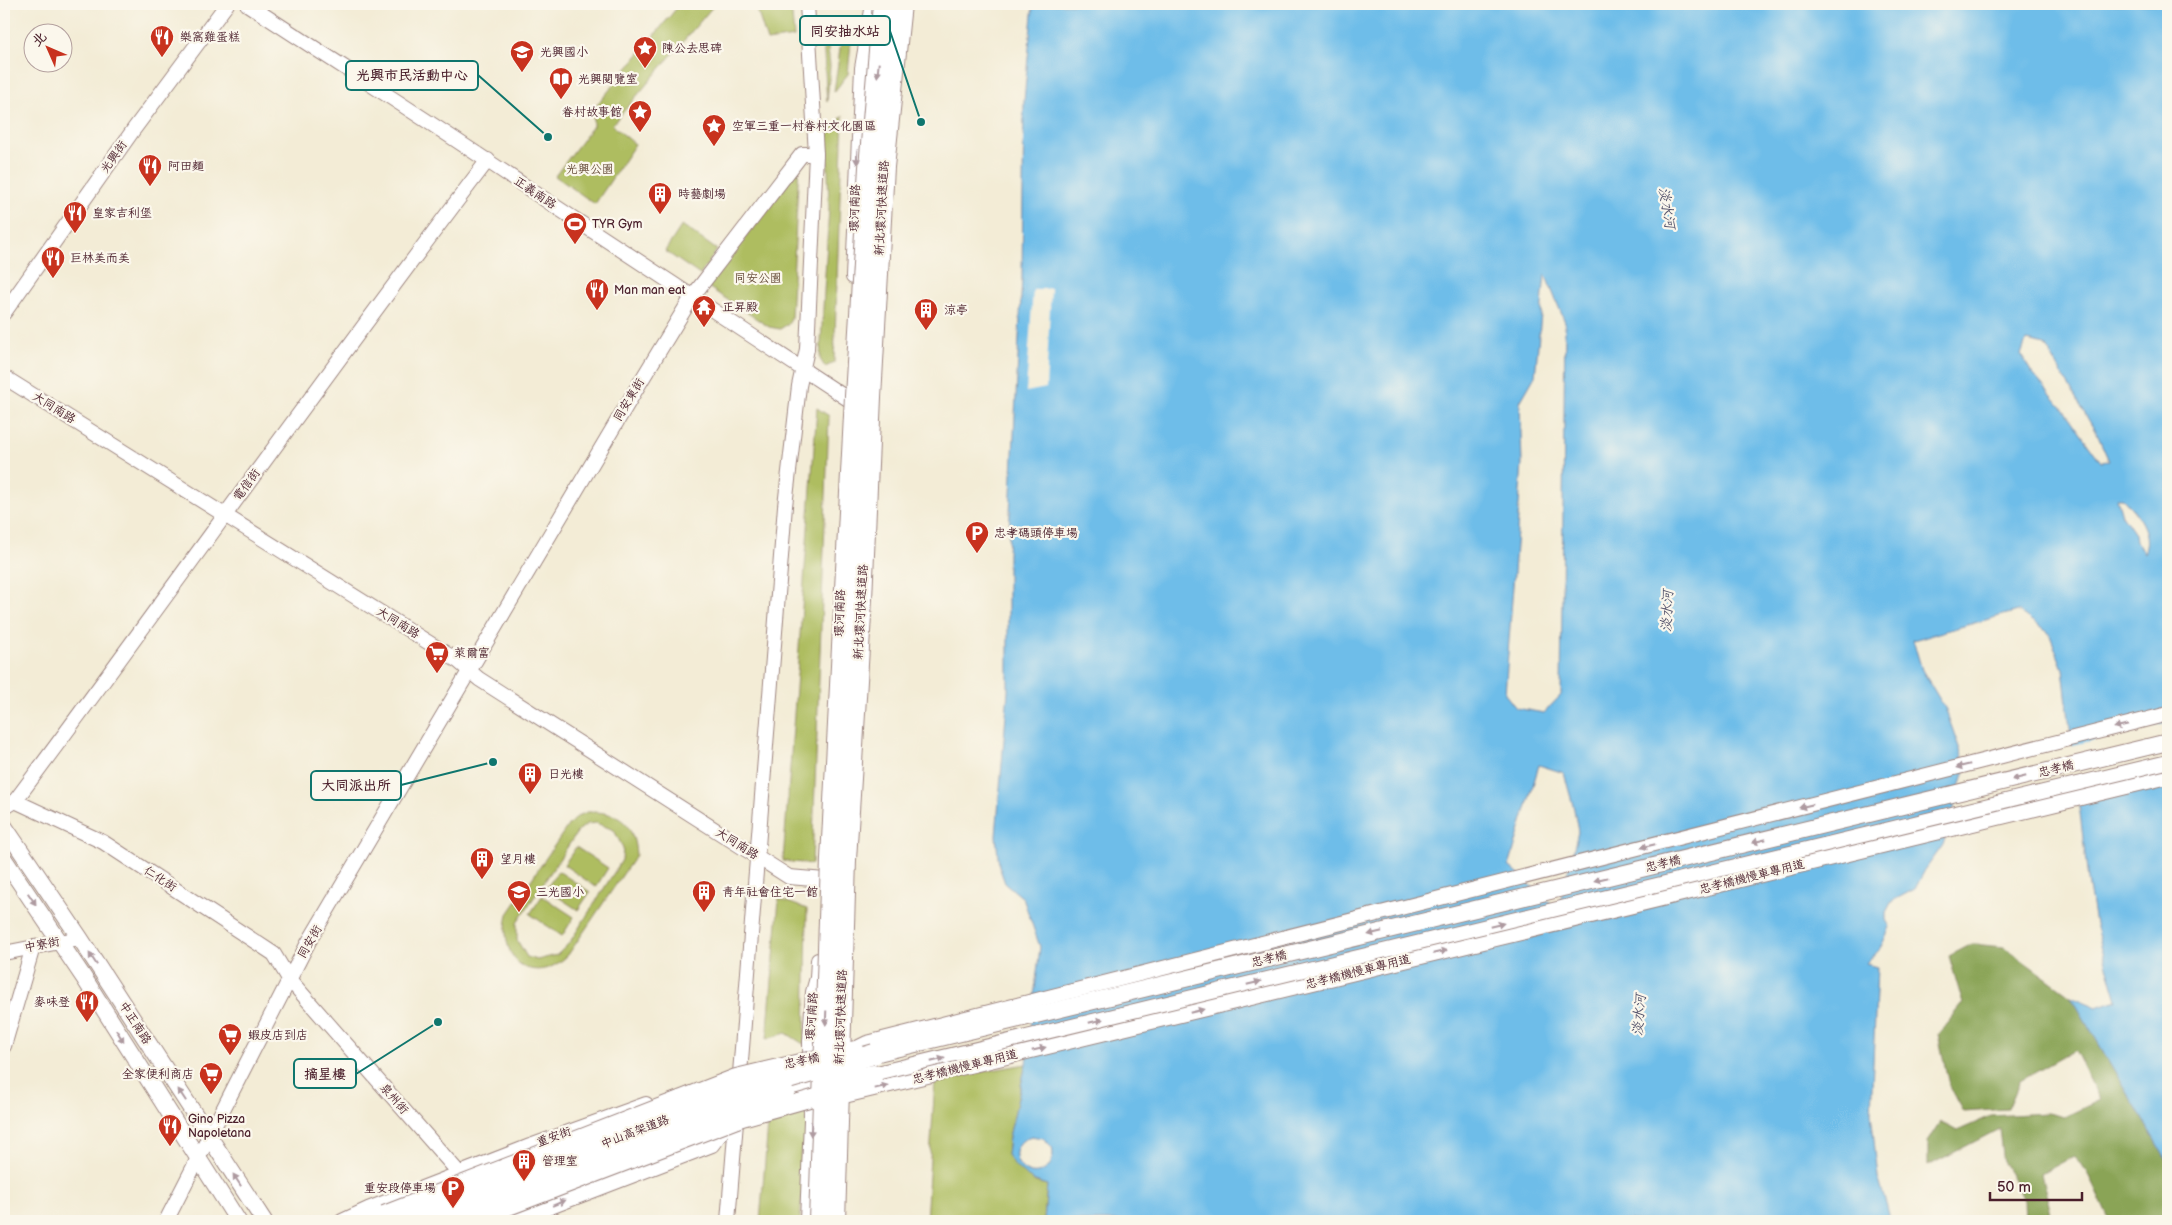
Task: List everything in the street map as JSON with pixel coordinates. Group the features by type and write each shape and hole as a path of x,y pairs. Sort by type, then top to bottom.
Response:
{"highway":[{"name":"新北環河快速道路","path":"818,1221 831,860 855,396 869,167 883,4"},
{"name":"新北環河快速道路","path":"835,1221 846,860 862,599 872,378 884,167 901,4"},
{"name":"中山高架道路","path":"392,1217 723,1098 874,1054"},
{"name":"中山高架道路","path":"441,1221 724,1112 784,1093 873,1075"}],"main road":[{"name":"忠孝橋","path":"364,1221 392,1217 736,1077 855,1049 874,1054 2168,742"},
{"name":"忠孝橋","path":"472,1221 742,1118 835,1092 873,1075 2168,762"},
{"name":"中正南路","path":"4,826 80,938 263,1219"},
{"name":"中正南路","path":"4,860 60,942 238,1221"}],"street":[{"name":"光興街","path":"4,313 134,129 227,4"},
{"name":"正義南路","path":"247,4 447,136 488,160 872,416"},
{"path":"728,1221 785,506 802,369 807,349 816,154 806,4"},
{"name":"環河南路","path":"808,1221 813,992 817,978 821,879 840,636 862,68 873,4"},
{"path":"840,1221 844,1074 842,1019 846,881 885,189 906,4"},
{"name":"同安東街","path":"469,671 692,297 802,154 816,154"},
{"name":"電信街","path":"9,804 116,666 488,160"},
{"name":"大同南路","path":"4,377 226,514 458,661 479,679 789,877 846,881"},
{"name":"同安街","path":"166,1221 308,943 469,671"},
{"path":"855,1049 867,1043 2168,714"},
{"name":"忠孝橋機慢車專用道","path":"556,1188 582,1187 740,1126 857,1093 2168,777"},
{"name":"仁化街","path":"9,804 103,842 274,954 289,979"},
{"name":"中寮街","path":"4,953 80,938"},
{"path":"4,1046 33,947"},
{"name":"泉州街","path":"289,979 460,1174"},
{"name":"重安街","path":"404,1221 739,1089 783,1076 810,1080 844,1074"},
{"name":"重安街","path":"342,1221 368,1209 530,1146 719,1077 739,1089"},
{"name":"重安街","path":"449,1221 737,1111 789,1095 810,1080"},
{"path":"638,1106 660,1164"},
{"path":"514,1221 712,1144 737,1111"}],"green space":[{"name":"光興公園","path":"680,4 715,4 612,125 635,144 595,204 555,176 593,126 593,110"},
{"path":"752,4 791,4 794,37 767,41 759,16"},
{"path":"844,20 853,20 848,74 834,92"},
{"path":"828,21 828,31 826,32 830,66 827,102 822,23"},
{"path":"843,115 834,363 825,367 820,359 829,208 827,137"},
{"name":"同安公園","path":"799,164 791,318 788,324 780,329 769,327 708,287"},
{"path":"682,225 717,250 700,275 665,251"},
{"path":"817,408 829,416 812,864 783,861"},
{"path":"587,812 598,812 608,814 623,821 632,835 636,855 568,955 548,968 538,970 528,968 520,964 513,957 508,947 506,927 508,914 569,824 578,816","holes":["596,823 614,830 623,848 622,860 570,942 557,955 537,960 527,957 517,940 517,923 578,831 587,824"]},
{"path":"576,847 608,868 596,887 564,865"},
{"path":"558,871 590,892 578,910 546,889"},
{"path":"542,896 574,917 562,936 530,914"},
{"path":"779,899 807,909 805,1045 786,1033 767,1039"},
{"path":"1972,944 2004,947 2071,996 2168,1163 2168,1221 2110,1221 2089,1177 2074,1156 2041,1174 2053,1221 2025,1221 2024,1200 2003,1163 1999,1129 1928,1166 1928,1141 1941,1122 1957,1131 1991,1116 2047,1113 2064,1117 2100,1100 2075,1050 2020,1081 2008,1109 1964,1112 1949,1085 1938,1034 1963,1004 1949,956"},
{"path":"1026,1064 1009,1137 1007,1155 1035,1182 1047,1185 1044,1221 926,1221 935,1080"},
{"path":"809,1110 800,1221 760,1221 768,1125"}],"water":[{"name":"淡水河","path":"1033,4 2168,4 2168,1163 2071,996 2097,1007 2117,1000 2095,924 2063,669 2049,633 2018,611 1913,640 1922,670 1945,708 1966,767 1943,845 1925,870 1915,889 1892,901 1886,912 1886,920 1890,927 1880,949 1866,964 1877,967 1871,1113 1878,1177 1891,1221 1044,1221 1047,1185 1024,1174 1007,1155 1009,1137 1026,1064 1040,947 1023,898 1005,883 999,866 996,836 1008,691 1008,553 1022,278 1024,101","holes":["1545,274 1565,322 1561,695 1544,713 1516,708 1505,694 1522,464 1520,402 1535,376","2026,341 2045,345 2098,436 2109,461 2101,462 2064,410 2032,373 2021,355","2117,498 2123,498 2142,523 2146,538 2144,553 2136,541 2135,534 2122,515","1539,765 1564,773 1578,832 1558,909 1509,866","1031,1136 1043,1138 1052,1147 1052,1162 1046,1169 1038,1173 1030,1173 1018,1163 1017,1149 1022,1142"]}],"pier":[{"path":"1051,288 1046,388 1026,392 1033,290"},
{"path":"2168,722 2168,783 2077,805 2069,746"}],"place":[{"name":"樂窩雞蛋糕","path":"162,58"},
{"name":"陳公去思碑","path":"645,69"},
{"name":"光興國小","path":"522,73"},
{"name":"光興閱覽室","path":"561,100"},
{"name":"同安抽水站","path":"921,122"},
{"name":"眷村故事館","path":"640,133"},
{"name":"光興市民活動中心","path":"548,137"},
{"name":"空軍三重一村眷村文化園區","path":"714,147"},
{"name":"阿田麵","path":"150,187"},
{"name":"時藝劇場","path":"660,215"},
{"name":"皇家吉利堡","path":"75,234"},
{"name":"TYR Gym","path":"575,245"},
{"name":"巨林美而美","path":"53,279"},
{"name":"Man man eat","path":"597,311"},
{"name":"正昇殿","path":"704,328"},
{"name":"涼亭","path":"926,331"},
{"name":"忠孝碼頭停車場","path":"977,554"},
{"name":"萊爾富","path":"437,674"},
{"name":"大同派出所","path":"493,762"},
{"name":"日光樓","path":"530,795"},
{"name":"望月樓","path":"482,880"},
{"name":"三光國小","path":"519,913"},
{"name":"青年社會住宅一館","path":"704,913"},
{"name":"摘星樓","path":"438,1022"},
{"name":"麥味登","path":"87,1023"},
{"name":"蝦皮店到店","path":"230,1056"},
{"name":"全家便利商店","path":"211,1095"},
{"name":"Gino Pizza Napoletana","path":"170,1147"},
{"name":"管理室","path":"524,1182"},
{"name":"重安段停車場","path":"453,1209"}]}
